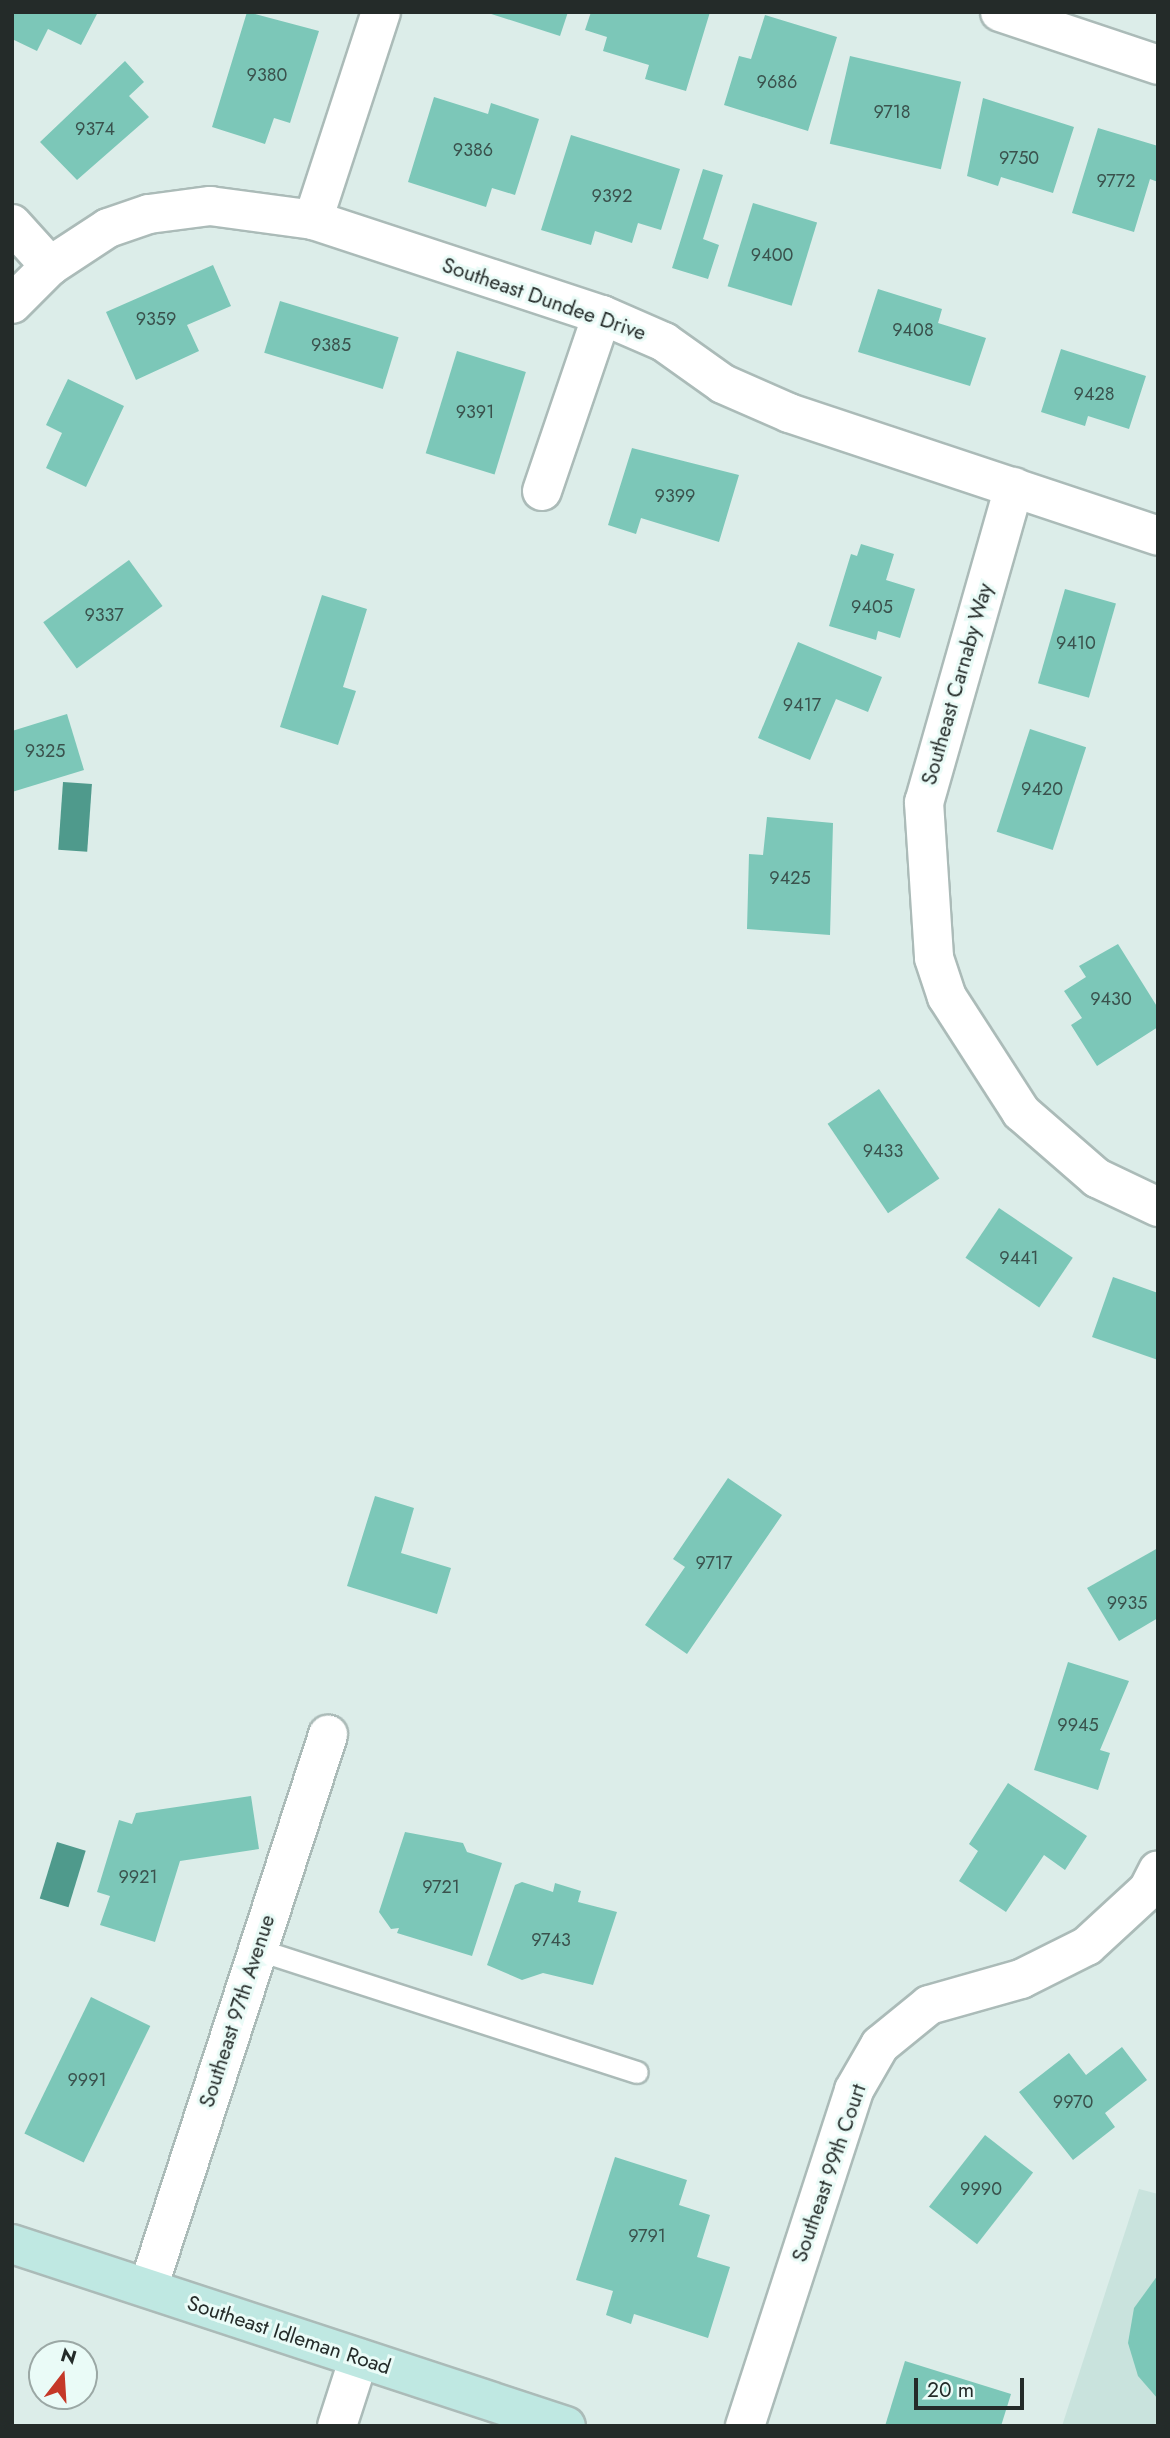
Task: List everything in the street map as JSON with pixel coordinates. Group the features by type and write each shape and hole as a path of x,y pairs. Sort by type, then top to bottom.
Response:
{"main road":[{"name":"Southeast Idleman Road","path":"12,2244 566,2426"}],"street":[{"path":"313,220 381,12"},
{"path":"1000,12 1082,25 1158,65"},
{"name":"Southeast Dundee Drive","path":"12,304 50,266 108,228 182,207 313,220 602,315 664,342 723,384 789,413 1158,536"},
{"path":"12,224 50,266"},
{"path":"542,491 602,315"},
{"name":"Southeast Carnaby Way","path":"1014,487 924,802 934,958 947,997 1020,1112 1097,1178 1158,1207"},
{"name":"Southeast 97th Avenue","path":"148,2288 256,1949 328,1735"},
{"name":"Southeast 99th Court","path":"746,2426 853,2090 880,2045 929,2005 1021,1979 1087,1946 1147,1889 1158,1870"},
{"path":"337,2426 359,2358"}],"lane":[{"path":"256,1949 637,2071"}],"shaded area":[{"path":"63,782 92,784 87,852 58,850"},
{"path":"57,1842 86,1851 68,1907 40,1898"},
{"path":"1139,2189 1158,2194 1158,2426 1062,2426"}],"building":[{"path":"12,12 98,12 81,45 48,29 37,51 12,39"},
{"path":"247,12 319,31 290,123 274,118 265,144 212,127"},
{"path":"485,12 568,12 560,36"},
{"path":"591,12 710,12 686,91 645,79 649,65 603,51 607,37 585,30"},
{"path":"765,15 837,37 808,131 724,105 739,56 751,59"},
{"path":"850,56 961,82 941,169 830,144"},
{"path":"125,61 144,82 129,96 149,117 77,180 40,142"},
{"path":"434,97 488,114 491,103 539,119 515,195 492,188 486,207 408,182"},
{"path":"983,98 1074,127 1053,193 1001,177 998,186 967,176"},
{"path":"1098,128 1158,146 1158,182 1150,179 1134,232 1072,213"},
{"path":"571,135 680,169 661,230 638,223 632,243 595,231 591,245 541,230"},
{"path":"703,169 723,175 703,239 719,245 708,279 672,268"},
{"path":"753,203 817,223 792,306 728,286"},
{"path":"213,265 231,306 187,325 199,351 136,380 106,312"},
{"path":"878,289 942,309 938,323 986,338 970,386 858,352"},
{"path":"280,301 399,337 383,389 264,353"},
{"path":"1061,349 1146,376 1129,429 1088,416 1085,426 1041,412"},
{"path":"457,351 526,372 495,474 426,453"},
{"path":"68,379 124,406 86,487 46,468 62,433 46,425"},
{"path":"632,448 739,475 719,542 641,518 636,534 608,525"},
{"path":"861,544 894,554 886,580 915,589 900,638 878,631 876,640 829,626 851,554 857,556"},
{"path":"129,560 163,606 77,668 43,622"},
{"path":"1065,589 1116,604 1089,698 1038,683"},
{"path":"322,595 367,609 343,687 356,691 338,745 280,727"},
{"path":"798,642 882,677 868,712 836,699 810,760 758,738"},
{"path":"67,714 84,770 12,792 12,731"},
{"path":"1030,729 1086,747 1053,850 997,832"},
{"path":"767,817 833,823 830,935 747,929 749,854 763,855"},
{"path":"1118,944 1158,1008 1158,1027 1097,1066 1071,1025 1082,1018 1064,991 1086,977 1079,966"},
{"path":"879,1089 939,1179 888,1213 828,1124"},
{"path":"999,1208 1073,1258 1039,1308 965,1258"},
{"path":"1113,1277 1158,1293 1158,1360 1092,1337"},
{"path":"728,1478 782,1515 687,1654 645,1625 685,1567 673,1559"},
{"path":"375,1496 414,1508 401,1553 451,1568 437,1614 347,1586"},
{"path":"1158,1548 1158,1618 1119,1641 1087,1588"},
{"path":"1068,1662 1129,1681 1100,1750 1110,1753 1098,1790 1034,1770"},
{"path":"1008,1783 1087,1836 1065,1870 1044,1855 1006,1912 959,1881 978,1851 969,1844"},
{"path":"251,1796 259,1849 180,1861 155,1942 100,1925 110,1896 97,1892 119,1820 132,1824 136,1813"},
{"path":"405,1832 463,1843 467,1852 502,1863 472,1956 397,1933 399,1928 391,1929 379,1912"},
{"path":"522,1882 553,1892 555,1883 581,1891 578,1902 617,1912 593,1985 543,1973 522,1980 487,1965 515,1885"},
{"path":"91,1997 150,2026 84,2163 24,2134"},
{"path":"1122,2047 1147,2080 1105,2113 1115,2127 1073,2160 1019,2092 1069,2053 1086,2075"},
{"path":"985,2135 1033,2173 977,2244 929,2207"},
{"path":"615,2157 687,2180 679,2205 710,2215 697,2257 730,2267 708,2338 634,2314 631,2324 606,2315 613,2291 576,2280"},
{"path":"1158,2275 1158,2399 1138,2376 1128,2343 1134,2308"},
{"path":"905,2361 1011,2394 1001,2426 885,2426"}]}
